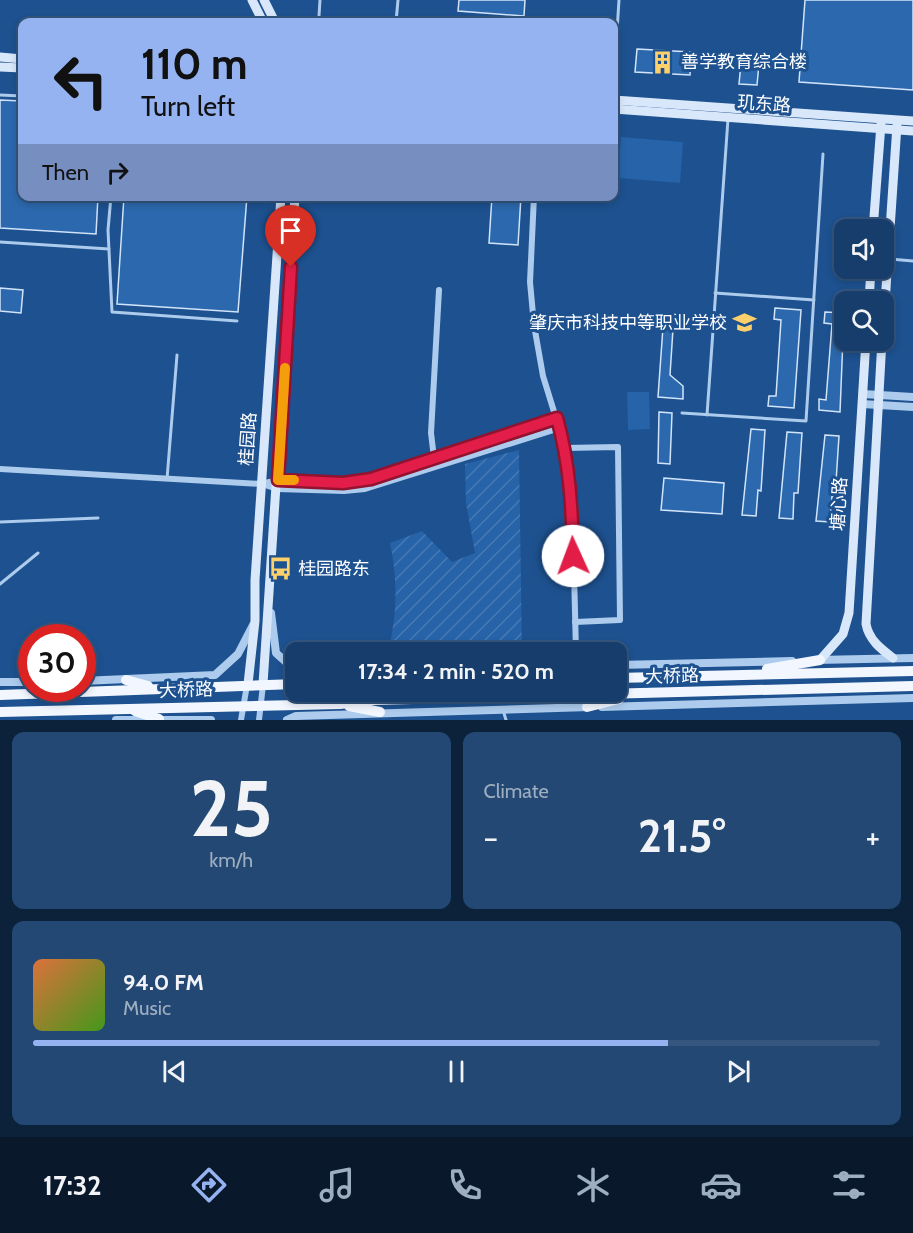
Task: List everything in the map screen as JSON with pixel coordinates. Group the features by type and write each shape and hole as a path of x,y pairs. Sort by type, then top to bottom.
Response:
{"main road":[{"path":"264,0 273,18"},
{"path":"254,4 261,18"},
{"path":"0,57 18,59"},
{"path":"0,67 18,68"},
{"name":"玑东路","path":"618,100 881,124"},
{"name":"玑东路","path":"618,109 897,125 913,131"},
{"name":"玑东路","path":"897,125 913,121"},
{"path":"874,219 881,124"},
{"path":"891,219 897,125"},
{"name":"桂园路","path":"248,684 255,621 255,580 282,201"},
{"name":"桂园路","path":"263,684 295,201"},
{"name":"塘心路","path":"820,660 843,634 849,613 865,351"},
{"name":"塘心路","path":"881,351 866,624 868,634 881,649 893,658"},
{"path":"729,676 820,660"},
{"name":"大桥路","path":"627,678 913,670"},
{"path":"126,680 154,688"},
{"name":"大桥路","path":"0,694 285,684"},
{"name":"大桥路","path":"0,712 913,686"},
{"path":"587,707 635,694"},
{"path":"340,704 386,715"},
{"path":"126,708 159,719"},
{"path":"22,720 50,711"}],"street":[{"path":"534,201 531,282 534,325 543,376 560,428 572,490 576,642"},
{"path":"434,458 431,433 439,290"},
{"path":"863,394 913,397"},
{"path":"862,404 913,407"},
{"path":"0,469 262,484 352,482 557,418"},
{"path":"277,484 344,491 365,489 560,428"},
{"path":"565,448 618,447 620,620 575,622"},
{"path":"270,601 276,653 285,661"},
{"path":"96,681 215,675 238,654 255,621"},
{"path":"627,665 913,658"},
{"path":"0,682 18,682"},
{"path":"241,720 248,684"},
{"path":"259,720 263,684"},
{"path":"287,720 296,716 913,698"},
{"path":"116,720 211,720"}],"lane":[{"path":"319,16 320,0"},
{"path":"396,18 398,0"},
{"path":"618,18 619,0"},
{"path":"0,95 18,96"},
{"path":"707,415 728,117"},
{"path":"682,413 806,421 823,154"},
{"path":"111,201 109,249 112,312 237,321"},
{"path":"0,242 109,249"},
{"path":"894,259 913,261"},
{"path":"715,293 814,300"},
{"path":"167,479 177,355"},
{"path":"0,522 98,518"},
{"path":"0,584 38,553"},
{"path":"503,709 506,720"}],"shaded area":[{"path":"621,137 683,142 680,183 618,178"},
{"path":"627,392 649,392 650,429 628,430"},
{"path":"519,450 522,642 390,642 395,598 390,543 422,531 452,562 475,553 466,503 465,464"}],"building":[{"path":"459,0 525,0 524,16 458,11"},
{"path":"805,0 913,0 913,90 799,82"},
{"name":"善学教育综合楼","path":"637,49 691,52 690,75 635,72"},
{"path":"741,63 759,64 757,85 739,84"},
{"path":"0,100 18,101 18,201 98,201 96,234 0,228"},
{"path":"124,201 247,201 238,312 117,304"},
{"path":"492,201 521,201 518,245 489,243"},
{"path":"0,288 23,290 21,313 0,311"},
{"path":"775,308 801,310 794,408 768,406 769,396 776,396 781,320 774,319"},
{"path":"825,312 834,312 834,351 842,351 840,412 819,410 819,399 826,400 832,324 824,323"},
{"path":"664,313 678,315 677,329 673,329 670,375 683,386 683,399 658,397"},
{"path":"659,412 672,413 670,464 658,463"},
{"path":"751,429 765,430 761,491 758,490 756,516 742,515"},
{"path":"787,432 802,433 798,493 794,493 793,519 779,518"},
{"path":"825,435 839,436 835,497 832,496 830,522 816,521"},
{"path":"664,478 724,483 722,514 661,510"}],"slow traffic":[{"path":"285,368 278,480 294,480"}],"place":[{"name":"善学教育综合楼","path":"663,62"},
{"name":"肇庆市科技中等职业学校","path":"745,323"},
{"name":"桂园路东","path":"280,569"}],"route":[{"path":"291,267 278,480 343,483 371,479 557,418 568,457 572,490 573,556"}]}
